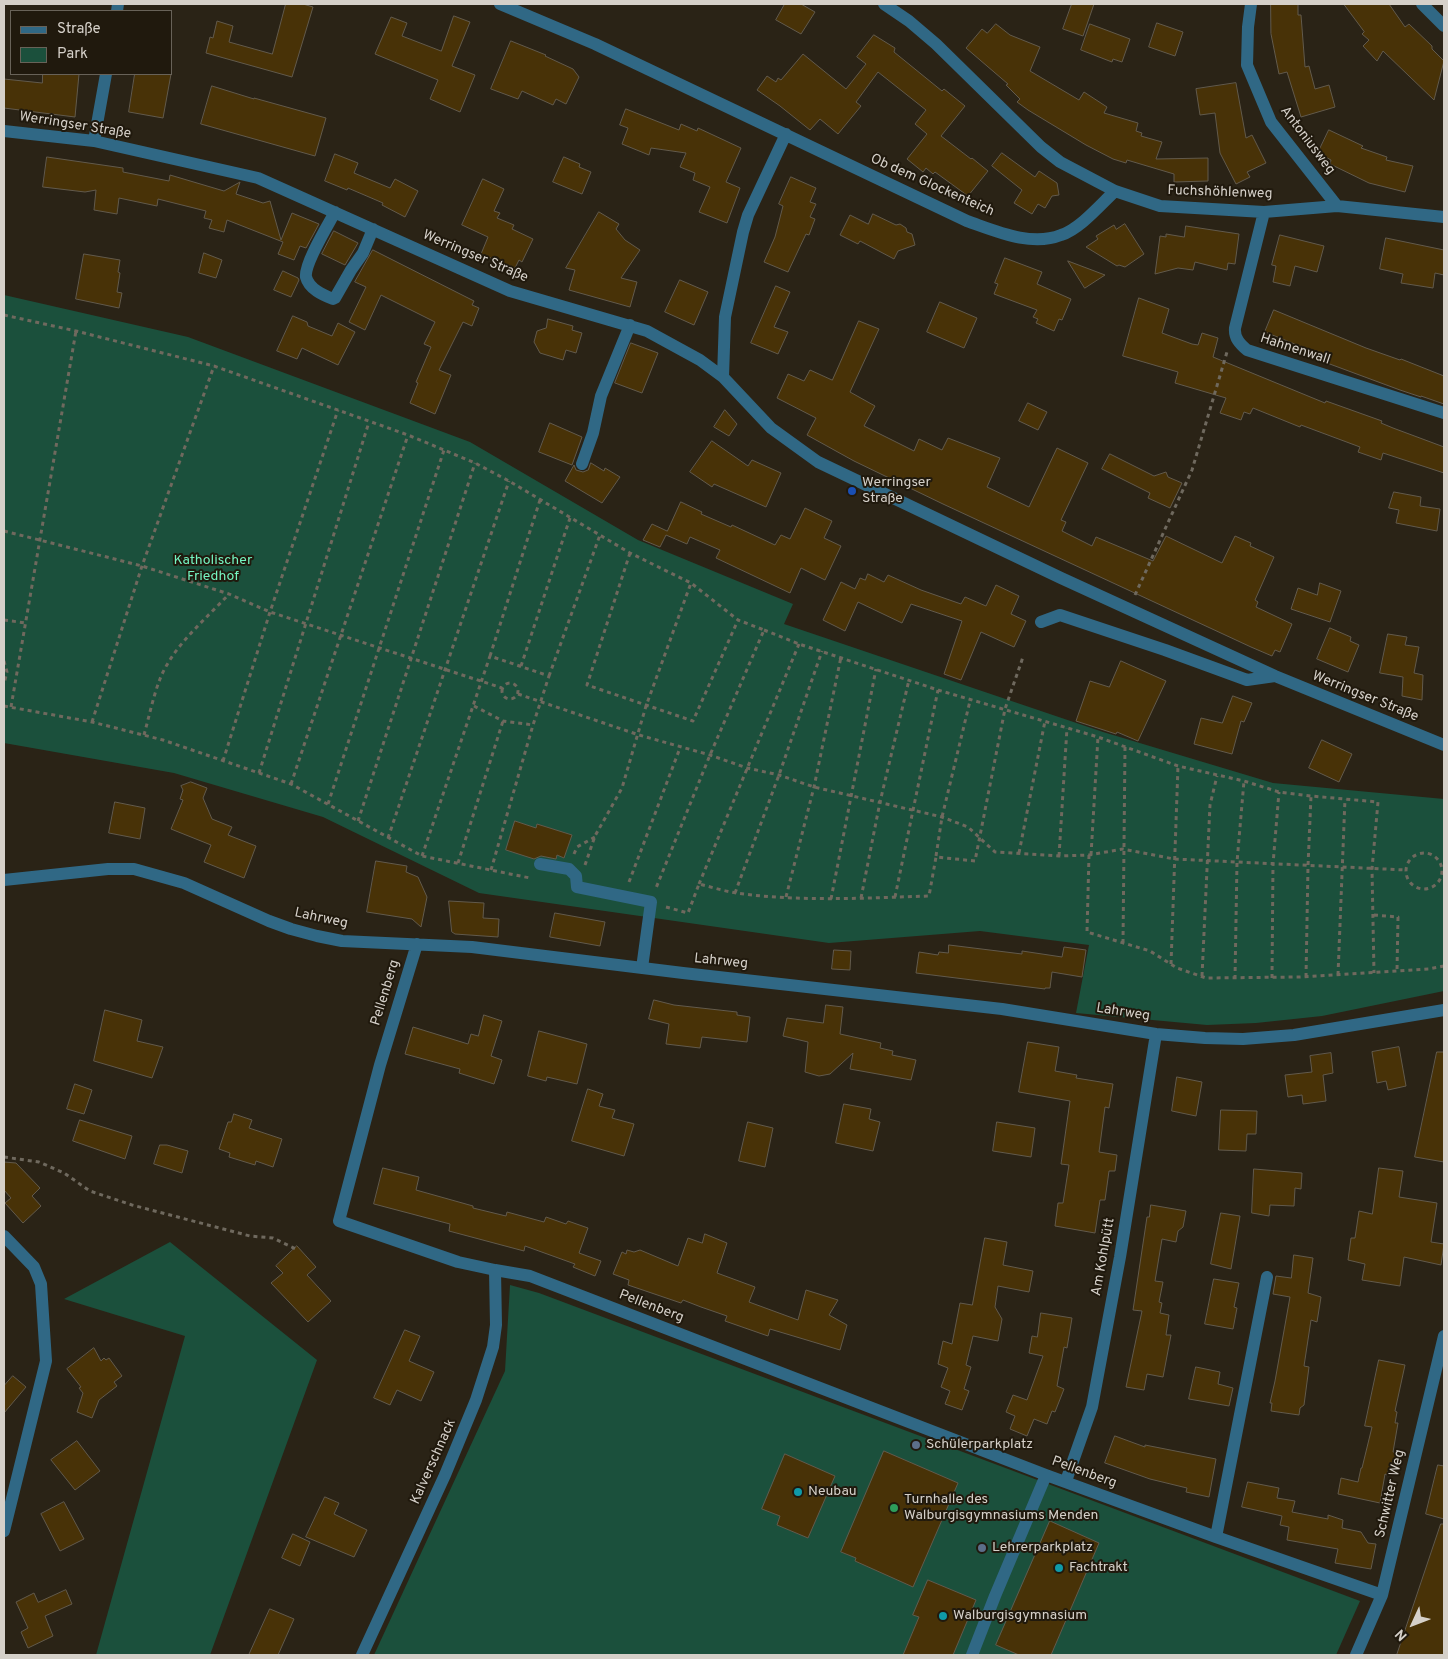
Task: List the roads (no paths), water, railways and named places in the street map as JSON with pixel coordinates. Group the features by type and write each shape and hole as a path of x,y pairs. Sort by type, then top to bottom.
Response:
{"street":[{"name":"Ob dem Glockenteich","path":"500,4 595,44 967,221 1024,238 1044,239 1062,235 1076,226 1115,191"},
{"name":"Fuchshöhlenweg","path":"884,4 909,21 936,44 1040,147 1060,162 1115,191 1160,206 1264,212 1337,206 1444,217"},
{"name":"Antoniusweg","path":"1251,4 1247,65 1270,122 1337,206"},
{"path":"1422,4 1444,26"},
{"path":"94,141 106,75"},
{"name":"Werringser Straße","path":"4,131 94,141 258,178 510,291 647,331 700,360 723,377 771,428 818,462 1128,610 1275,676 1444,745"},
{"path":"723,377 725,317 743,232 748,215 786,134"},
{"path":"334,212 307,267 306,278 312,288 320,294 335,298 363,253 372,229"},
{"name":"Hahnenwall","path":"1264,212 1235,328 1238,340 1247,350 1444,413"},
{"path":"582,464 593,433 601,396 630,325"},
{"path":"1041,622 1060,615 1165,650 1246,680 1275,676"},
{"path":"540,864 569,869 576,876 577,887 651,902 642,968"},
{"name":"Lahrweg","path":"4,880 108,869 134,869 184,883 269,921 317,936 342,940 472,947 1002,1008 1156,1034 1244,1039 1294,1035 1444,1010"},
{"name":"Pellenberg","path":"417,944 380,1065 339,1221 458,1262 530,1276 1046,1475 1216,1538 1382,1596"},
{"name":"Am Kohlpütt","path":"1066,1482 1092,1407 1120,1257 1156,1034"},
{"path":"4,1236 34,1268 41,1284 46,1361 4,1531"},
{"name":"Kalverschnack","path":"362,1655 445,1475 481,1385 493,1347 496,1325 495,1270"},
{"path":"1216,1538 1267,1276"},
{"name":"Schwitter Weg","path":"1356,1655 1382,1596 1444,1336"},
{"path":"972,1655 1046,1475"}],"place":[{"name":"Werringser Straße","path":"852,491"},
{"name":"Schülerparkplatz","path":"916,1445"},
{"name":"Neubau","path":"798,1492"},
{"name":"Turnhalle des Walburgisgymnasiums Menden","path":"894,1508"},
{"name":"Lehrerparkplatz","path":"982,1548"},
{"name":"Fachtrakt","path":"1059,1568"},
{"name":"Walburgisgymnasium","path":"943,1616"}],"park label":[{"name":"Katholischer Friedhof","path":"213,570"}]}
